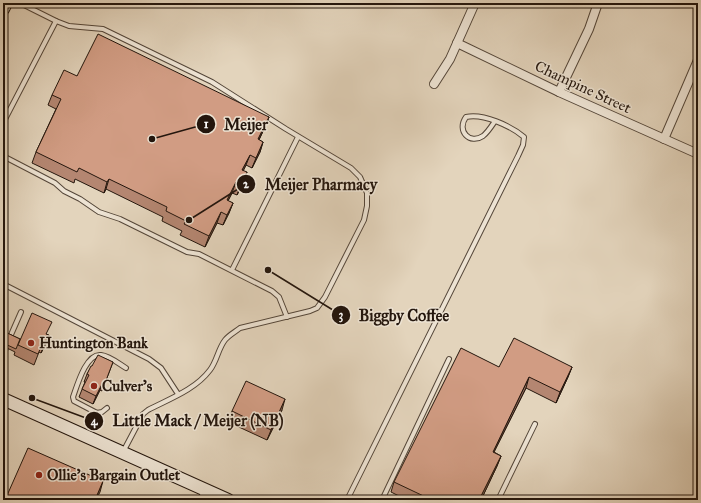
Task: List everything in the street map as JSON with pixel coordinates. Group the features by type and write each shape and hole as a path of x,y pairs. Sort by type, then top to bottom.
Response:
{"main road":[{"path":"3,8 6,3"},
{"path":"3,399 123,452 202,494 228,500"}],"street":[{"path":"434,84 450,59 475,3"},
{"path":"559,92 589,29 598,3"},
{"name":"Champine Street","path":"457,43 559,92 698,154"},
{"path":"664,139 698,60"}],"lane":[{"path":"20,3 69,26 103,29 212,82 350,168 360,177 367,193 367,206 364,220 325,297 317,308 240,328 231,334 225,340 211,369 200,381 143,414 123,452"},
{"path":"3,123 56,21"},
{"path":"347,500 523,144 524,137 517,131 495,121 474,115 466,117 463,121 462,128 465,135 472,139 481,138 489,131 495,121"},
{"path":"232,270 298,137"},
{"path":"3,156 56,183 64,191 80,199 98,212 120,219 187,252 199,254 272,291 279,297 287,317"},
{"path":"3,284 162,368 178,394"},
{"path":"10,337 21,312"},
{"path":"3,356 6,348"},
{"path":"107,408 102,412 97,413 74,401 72,397 87,364 93,356 100,355 108,357 126,368"},
{"path":"382,500 449,359"},
{"path":"498,500 535,424"}],"building":[{"path":"98,34 269,117 258,139 263,142 256,158 250,155 242,170 247,172 241,184 236,182 227,200 233,203 227,215 221,212 209,236 184,224 186,221 166,211 167,207 109,179 107,182 79,168 77,172 36,152 61,99 52,95 64,70 77,76"},
{"name":"Huntington Bank","path":"32,313 52,322 46,334 49,335 45,343 43,342 38,354 18,345"},
{"path":"3,331 20,339 16,349 3,343"},
{"path":"514,338 572,367 560,392 529,377 493,452 501,456 479,500 432,500 394,482 461,348 499,367"},
{"name":"Culver's","path":"98,355 113,362 105,383 103,382 96,396 82,389 89,375 87,374"},
{"path":"246,381 285,399 271,430 232,411"},
{"name":"Ollie's Bargain Outlet","path":"28,448 103,481 95,500 5,500"}],"place":[{"name":"Meijer","path":"152,139"},
{"name":"Meijer Pharmacy","path":"189,220"},
{"name":"Biggby Coffee","path":"268,270"},
{"name":"Huntington Bank","path":"31,343"},
{"name":"Culver's","path":"94,386"},
{"name":"Little Mack / Meijer (NB)","path":"32,398"},
{"name":"Ollie's Bargain Outlet","path":"39,475"}]}
